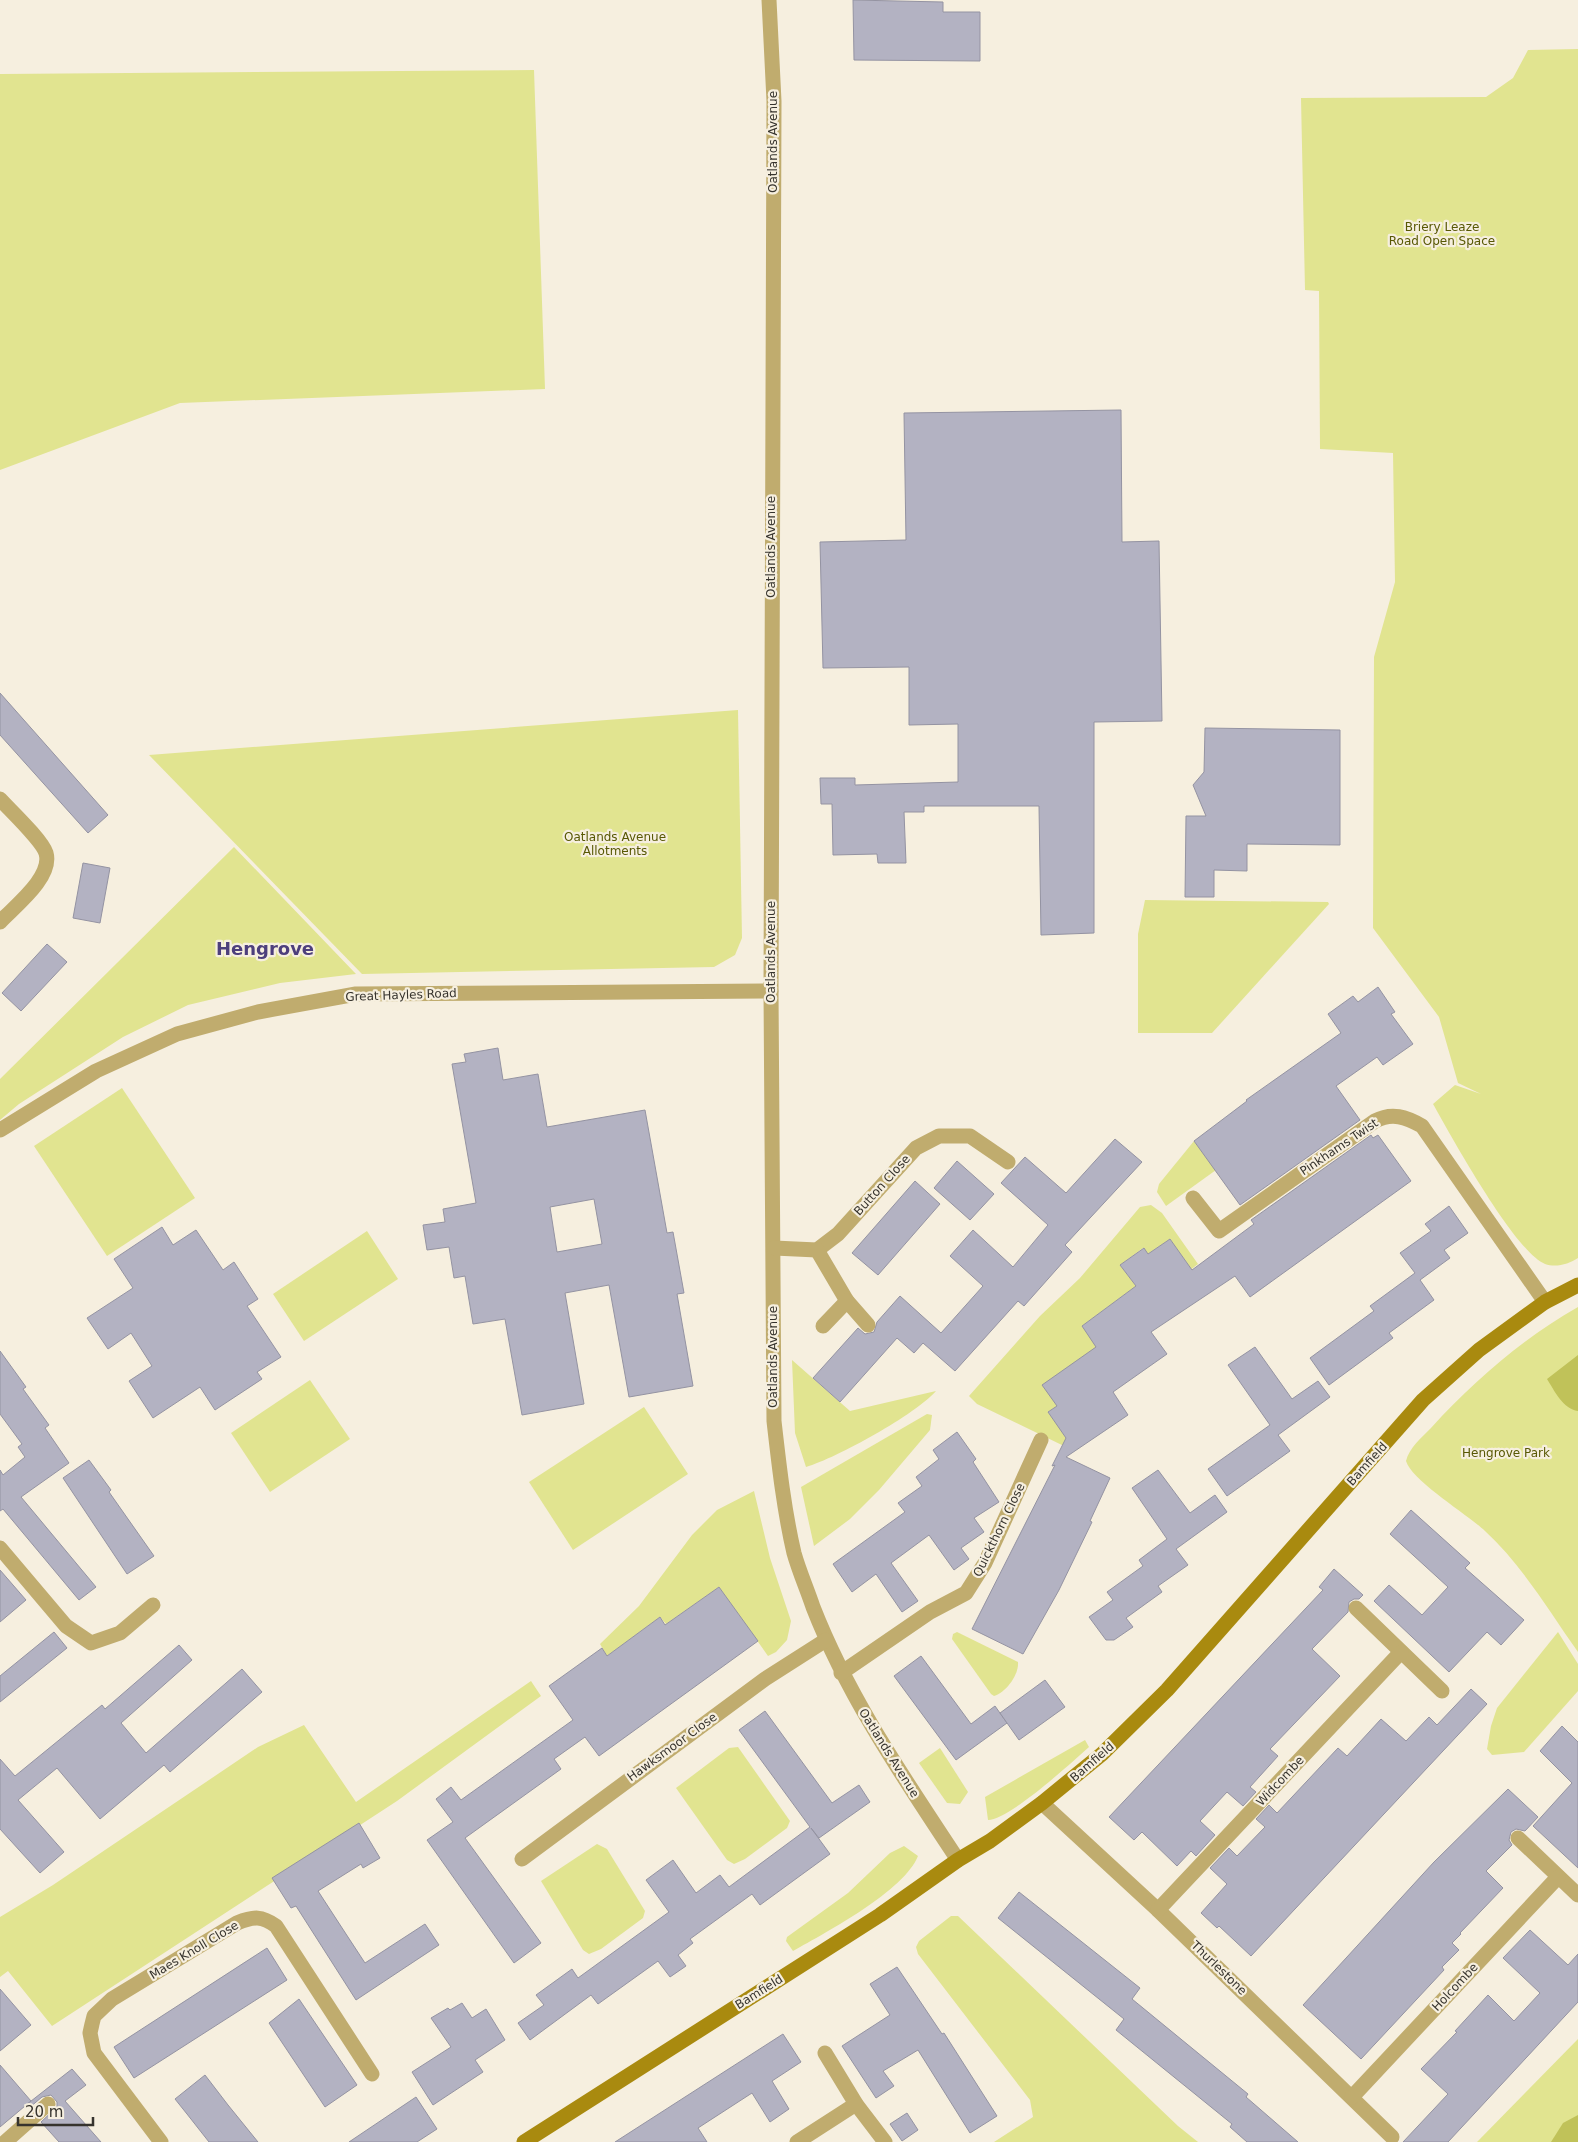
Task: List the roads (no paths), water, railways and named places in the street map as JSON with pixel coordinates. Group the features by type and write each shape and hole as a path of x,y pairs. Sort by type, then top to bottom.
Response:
{"street":[{"name":"Oatlands Avenue","path":"770,0 774,101 770,991 774,1248 774,1421 780,1478 794,1554 826,1640 841,1673 875,1735 958,1860"},
{"path":"0,799 46,852 46,867 40,880 0,922"},
{"name":"Great Hayles Road","path":"0,1130 96,1071 177,1034 258,1012 346,995 770,991"},
{"name":"Pinkhams Twist","path":"1193,1198 1219,1231 1375,1121 1383,1117 1405,1116 1422,1126 1546,1302"},
{"name":"Button Close","path":"817,1250 838,1234 916,1148 939,1136 970,1136 1008,1162"},
{"path":"774,1248 817,1250 847,1301 868,1325"},
{"name":"Bamfield","path":"524,2142 880,1916 1042,1803 1102,1754 1167,1690 1423,1400 1478,1350 1546,1302 1578,1285"},
{"path":"823,1326 847,1301"},
{"name":"Quickthorn Close","path":"841,1673 930,1612 966,1593 985,1563 1041,1440"},
{"path":"0,1548 66,1626 91,1643 120,1633 152,1605"},
{"path":"1356,1608 1442,1691"},
{"name":"Hawksmoor Close","path":"522,1859 764,1679 826,1640"},
{"name":"Widcombe","path":"1158,1910 1401,1652"},
{"name":"Thurlestone","path":"1042,1803 1158,1910 1392,2136"},
{"path":"1518,1838 1578,1895"},
{"name":"Holcombe","path":"1352,2097 1558,1877"},
{"name":"Maes Knoll Close","path":"160,2142 94,2053 90,2033 94,2016 112,1999 251,1917 262,1917 276,1926 372,2074"},
{"path":"825,2053 856,2104 884,2142"},
{"path":"5,2142 48,2104"},
{"path":"796,2142 856,2104"}],"district":[{"name":"Hengrove","path":"265,948"}],"park label":[{"name":"Briery Leaze Road Open Space","path":"1442,234"},
{"name":"Oatlands Avenue Allotments","path":"615,844"},
{"name":"Hengrove Park","path":"1506,1453"}]}
